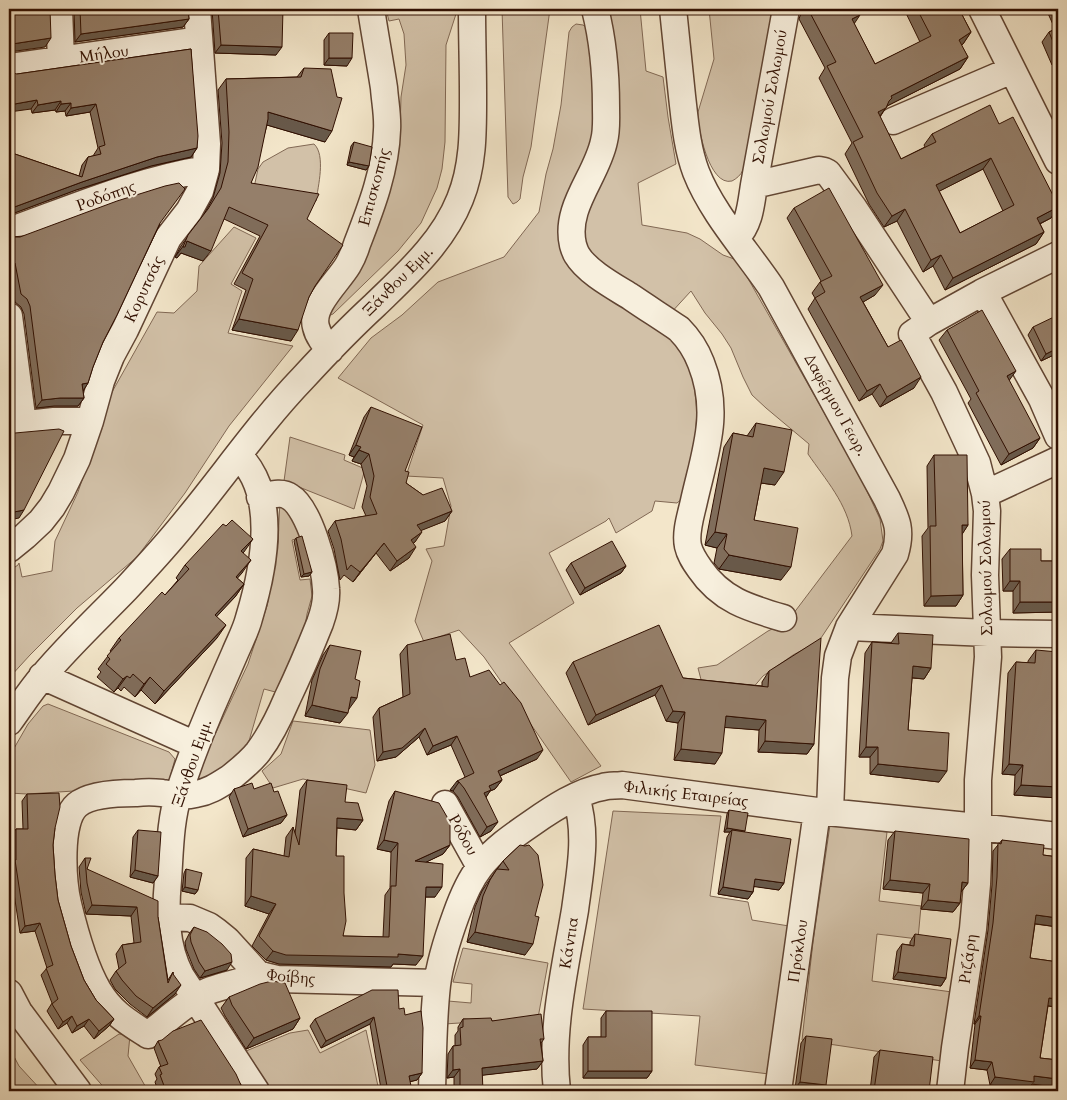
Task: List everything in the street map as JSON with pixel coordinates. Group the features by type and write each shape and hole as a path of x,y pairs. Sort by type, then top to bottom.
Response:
{"street":[{"path":"59,9 61,60"},
{"name":"Κορυτσάς","path":"9,549 33,529 52,507 61,492 77,459 101,381 111,356 168,238 189,211 200,192 206,169 207,144 197,9"},
{"name":"Επισκοπής","path":"330,350 317,333 314,321 316,313 324,297 340,277 354,253 370,211 384,156 387,129 385,102 371,9"},
{"name":"Ξάνθου Εμμ.","path":"9,722 42,676 65,650 166,546 299,382 422,259 448,223 462,196 467,180 472,142 472,9"},
{"path":"594,9 599,28 604,69 606,128 598,162 573,216 571,234 576,253 584,264 611,284 679,329 695,349 706,377 711,412 709,437 689,522 687,541 689,550 706,577 723,594 748,607 783,618"},
{"name":"Δαφέρμου Γεωρ.","path":"673,9 684,119 687,140 696,172 706,193 726,225 771,287 887,499 899,531 895,554 849,627 838,656 824,811"},
{"name":"Σολωμού Σολωμού","path":"736,238 745,226 750,208 786,9"},
{"path":"982,9 1058,161"},
{"name":"Μήλου","path":"9,67 198,40"},
{"path":"893,121 1012,70"},
{"name":"Ροδόπης","path":"9,231 145,182 206,169"},
{"name":"Σολωμού Σολωμού","path":"754,185 814,171 828,173 853,206 929,322 912,334 944,392 967,441 977,463 985,494 988,665 978,780 978,827"},
{"path":"929,322 983,292 1058,255"},
{"path":"983,292 1042,399 1058,436"},
{"path":"9,316 16,425 54,421 90,421"},
{"name":"Ξάνθου Εμμ.","path":"239,455 254,477 260,497 264,522 264,543 249,619 196,745 178,796 174,815 166,917 171,953 176,966 256,1091"},
{"path":"985,494 1058,460"},
{"path":"260,497 272,494 286,494 292,497 305,514 323,567 326,588 324,609 320,623 277,721 256,754 244,766 216,787 194,795 178,796 139,792 108,795 80,803 73,809 66,827 64,863 65,887 74,926 98,990 116,1014 148,1035 196,998 216,989 264,976"},
{"path":"849,627 1058,634"},
{"path":"42,676 196,745"},
{"name":"Φιλικής Εταιρείας","path":"432,1091 437,983 442,957 462,898 480,867 508,839 576,796 604,786 622,785 824,811 1058,836"},
{"name":"Κάντια","path":"557,1091 556,1057 559,1010 581,868 583,833 582,819 576,796"},
{"name":"Ρόδου","path":"445,804 480,867"},
{"name":"Πρόκλου","path":"778,1091 824,811"},
{"name":"Ριζάρη","path":"950,1091 973,930 977,884 978,827"},
{"name":"Φοίβης","path":"166,917 194,919 216,931 257,972 264,976 286,979 437,983"},
{"path":"9,994 24,1019 78,1091"}],"shaded area":[{"path":"386,9 456,9 446,45 445,142 442,169 437,188 421,223 398,251 333,314 328,316 330,307 337,301 354,274 398,151 401,97 406,65 404,34 399,19 389,21"},
{"path":"502,9 550,9 531,147 523,177 520,199 513,204 508,197"},
{"path":"608,9 640,9 646,71 663,77 676,164 638,183 642,225 687,233 700,239 723,255 737,260 860,476 880,519 883,541 880,549 819,641 793,655 763,676 746,696 704,691 698,668 717,665 768,631 787,622 852,536 850,524 835,492 808,454 809,444 752,395 731,348 691,291 669,315 624,287 579,242 613,60"},
{"path":"709,9 774,9 744,168 738,177 732,181 724,180 717,175 711,165 702,142 698,119 698,112 714,59"},
{"path":"576,24 587,28 601,120 565,232 686,353 694,382 697,412 693,463 684,497 677,503 655,501 652,511 616,533 609,518 549,553 574,603 509,643 601,766 571,782 484,657 459,630 424,642 415,621 432,561 426,549 444,546 451,506 443,478 406,476 423,425 338,378 371,338 402,315 438,282 504,257 539,212 561,105 569,32"},
{"path":"314,144 320,156 316,201 253,192 258,169 263,162 288,148"},
{"path":"234,227 256,238 231,284 242,291 228,333 293,346 229,426 185,493 137,557 77,608 9,678 9,571 19,563 22,577 52,571 55,541 78,492 112,392 157,312 174,313 197,291 199,266"},
{"path":"290,437 345,455 344,460 365,469 354,509 284,481"},
{"path":"280,500 306,536 292,540 300,580 310,579 312,596 303,639 279,693 264,689 247,748 197,788 196,775 248,664 267,606 278,542"},
{"path":"48,704 169,752 175,759 168,785 27,794 9,793 9,757 28,724 43,706"},
{"path":"293,721 370,730 375,765 366,793 303,779 273,788 262,771 281,754"},
{"path":"613,811 721,816 710,896 748,902 752,920 789,926 769,1074 695,1065 700,1016 583,1009"},
{"path":"830,825 887,832 879,901 921,906 918,939 877,934 872,981 952,992 942,1061 802,1040 813,942"},
{"path":"463,948 548,963 538,1018 444,1024 448,1001 471,1003 472,984 453,982"},
{"path":"308,1030 320,1053 366,1030 379,1091 319,1091 313,1087 299,1091 269,1091 246,1051 290,1033"},
{"path":"119,1034 130,1035 128,1056 148,1091 107,1091 80,1060"},
{"path":"9,1047 19,1066 42,1091 9,1091"}],"building":[{"path":"9,9 50,9 51,38 9,46"},
{"path":"80,9 188,9 189,19 81,34"},
{"path":"218,9 283,9 282,47 221,45"},
{"path":"808,9 857,9 860,15 852,19 875,64 931,36 917,9 959,9 971,32 959,40 968,57 891,96 892,98 886,108 878,112 901,159 936,142 932,134 990,105 999,124 1013,117 1058,205 1058,207 1037,218 1044,232 953,278 941,255 931,260 905,209 892,216 877,193 853,142 863,137 827,66 836,62","holes":["991,158 1014,205 960,233 936,185"]},
{"path":"1058,28 1058,54 1049,32"},
{"path":"329,33 353,33 352,58 329,58"},
{"path":"191,49 198,136 197,148 157,157 9,209 9,152 82,177 88,157 101,154 99,147 105,145 96,104 71,108 71,103 61,104 61,101 38,105 37,100 9,105 9,72 17,74"},
{"path":"304,68 331,69 337,97 342,98 332,131 268,112 258,167 251,183 319,194 307,219 343,245 309,297 298,330 239,319 253,279 242,273 268,225 229,207 211,251 187,241 185,247 183,247 188,235 221,188 228,162 229,132 226,79 301,77"},
{"path":"354,142 372,147 369,166 349,162"},
{"path":"179,183 185,189 160,223 103,342 88,383 82,384 84,398 42,400 30,306 27,299 21,294 15,263 9,265 9,236 20,237 117,201"},
{"path":"829,188 883,285 860,297 888,347 901,340 921,377 887,397 880,384 867,391 815,298 825,292 820,282 832,276 794,208"},
{"path":"982,310 1016,371 1007,376 1040,438 1009,454 976,393 979,391 947,330"},
{"path":"1058,315 1058,348 1046,354 1033,327"},
{"path":"9,383 11,404 9,405"},
{"path":"371,407 422,427 405,471 409,472 406,483 423,495 442,488 452,511 417,525 422,532 411,540 416,547 397,561 384,543 360,572 351,565 347,570 341,539 335,521 377,514 370,497 374,476 369,454 359,450 361,447 356,445"},
{"path":"756,423 792,430 784,472 764,468 754,520 798,528 791,567 729,555 724,549 727,534 715,532 733,433 753,437"},
{"path":"59,429 64,431 24,510 9,513 9,432"},
{"path":"934,455 967,455 968,525 962,525 963,595 931,596 930,526 936,526"},
{"path":"232,520 253,539 241,551 251,560 236,577 244,584 215,615 226,625 164,691 150,677 144,684 133,674 130,678 127,676 123,679 106,664 110,659 107,656 121,640 119,638 162,592 165,595 189,569 185,565 223,524 226,526"},
{"path":"302,536 312,572 304,574 296,538"},
{"path":"612,541 626,566 585,588 571,563"},
{"path":"1010,549 1041,549 1041,561 1058,561 1058,602 1020,602 1020,581 1010,581"},
{"path":"659,625 683,678 768,687 769,671 821,638 814,744 765,741 766,720 726,716 722,753 681,749 685,712 673,711 662,685 596,715 573,662"},
{"path":"898,633 933,635 931,668 913,666 908,730 949,733 947,771 878,764 878,747 866,747 872,642 899,644"},
{"path":"450,634 456,660 465,658 470,677 489,670 500,685 504,682 521,703 543,750 498,771 502,780 489,786 491,790 484,793 498,822 487,827 464,788 457,781 474,773 457,736 433,746 425,728 402,748 383,752 379,708 410,694 407,645"},
{"path":"330,645 361,651 355,679 360,681 357,698 351,697 348,713 312,705 320,669"},
{"path":"1036,650 1058,652 1058,787 1021,785 1023,765 1009,764 1016,662 1035,663"},
{"path":"307,780 347,785 345,802 358,803 363,820 337,818 336,856 344,856 346,921 343,936 389,937 391,886 396,886 398,843 384,840 395,791 439,803 450,822 450,845 415,861 443,864 442,887 426,887 423,956 398,954 398,957 286,955 273,951 259,936 276,904 251,896 253,849 289,857 293,827 299,845"},
{"path":"252,783 254,789 271,783 274,792 278,791 287,815 248,829 234,789"},
{"path":"59,793 60,807 53,845 58,900 71,946 84,980 96,1000 114,1019 99,1031 89,1019 77,1026 72,1016 63,1022 52,1004 58,999 46,968 53,965 40,923 25,926 15,860 16,829 28,829 27,794"},
{"path":"729,810 748,813 745,831 727,828"},
{"path":"138,830 161,832 158,876 135,870"},
{"path":"732,830 791,839 784,883 755,879 753,892 723,887"},
{"path":"895,831 969,839 968,883 962,882 960,903 928,900 930,884 890,880"},
{"path":"1002,840 1044,845 1043,855 1058,857 1058,918 1036,915 1030,958 1058,962 1058,999 1049,998 1040,1058 1058,1060 1058,1079 1034,1076 1034,1082 995,1077 992,1062 975,1060 981,1016 979,1016 993,923 998,843 1001,844"},
{"path":"520,845 529,845 538,855 543,885 535,916 539,917 533,944 475,932 483,896 490,880 497,869 509,870 503,861"},
{"path":"85,858 91,858 87,869 158,901 158,917 168,983 173,972 181,985 153,1008 136,996 116,971 126,963 122,945 141,942 137,907 92,905 87,883"},
{"path":"186,869 202,873 198,890 185,887"},
{"path":"194,927 207,932 222,944 231,954 232,962 205,971 191,942 190,935"},
{"path":"915,934 951,939 946,978 898,972 902,944 914,946"},
{"path":"272,981 285,983 300,1018 254,1038 232,1005 229,997"},
{"path":"372,990 398,990 399,1009 404,1008 405,1015 421,1011 423,1028 422,1073 409,1076 412,1091 376,1091 387,1086 374,1017 326,1041 315,1019"},
{"path":"606,1011 652,1011 652,1071 588,1071 588,1037 606,1037"},
{"path":"541,1014 544,1039 540,1039 543,1061 482,1068 483,1091 460,1091 460,1069 453,1070 453,1046 461,1045 460,1028 463,1027 463,1019 491,1018 492,1021"},
{"path":"201,1020 236,1074 244,1091 166,1091 159,1067 168,1064 158,1041 173,1031"},
{"path":"806,1036 832,1039 826,1085 800,1082"},
{"path":"880,1050 933,1057 929,1091 874,1090"},
{"path":"756,1089 756,1091 734,1091"}]}
